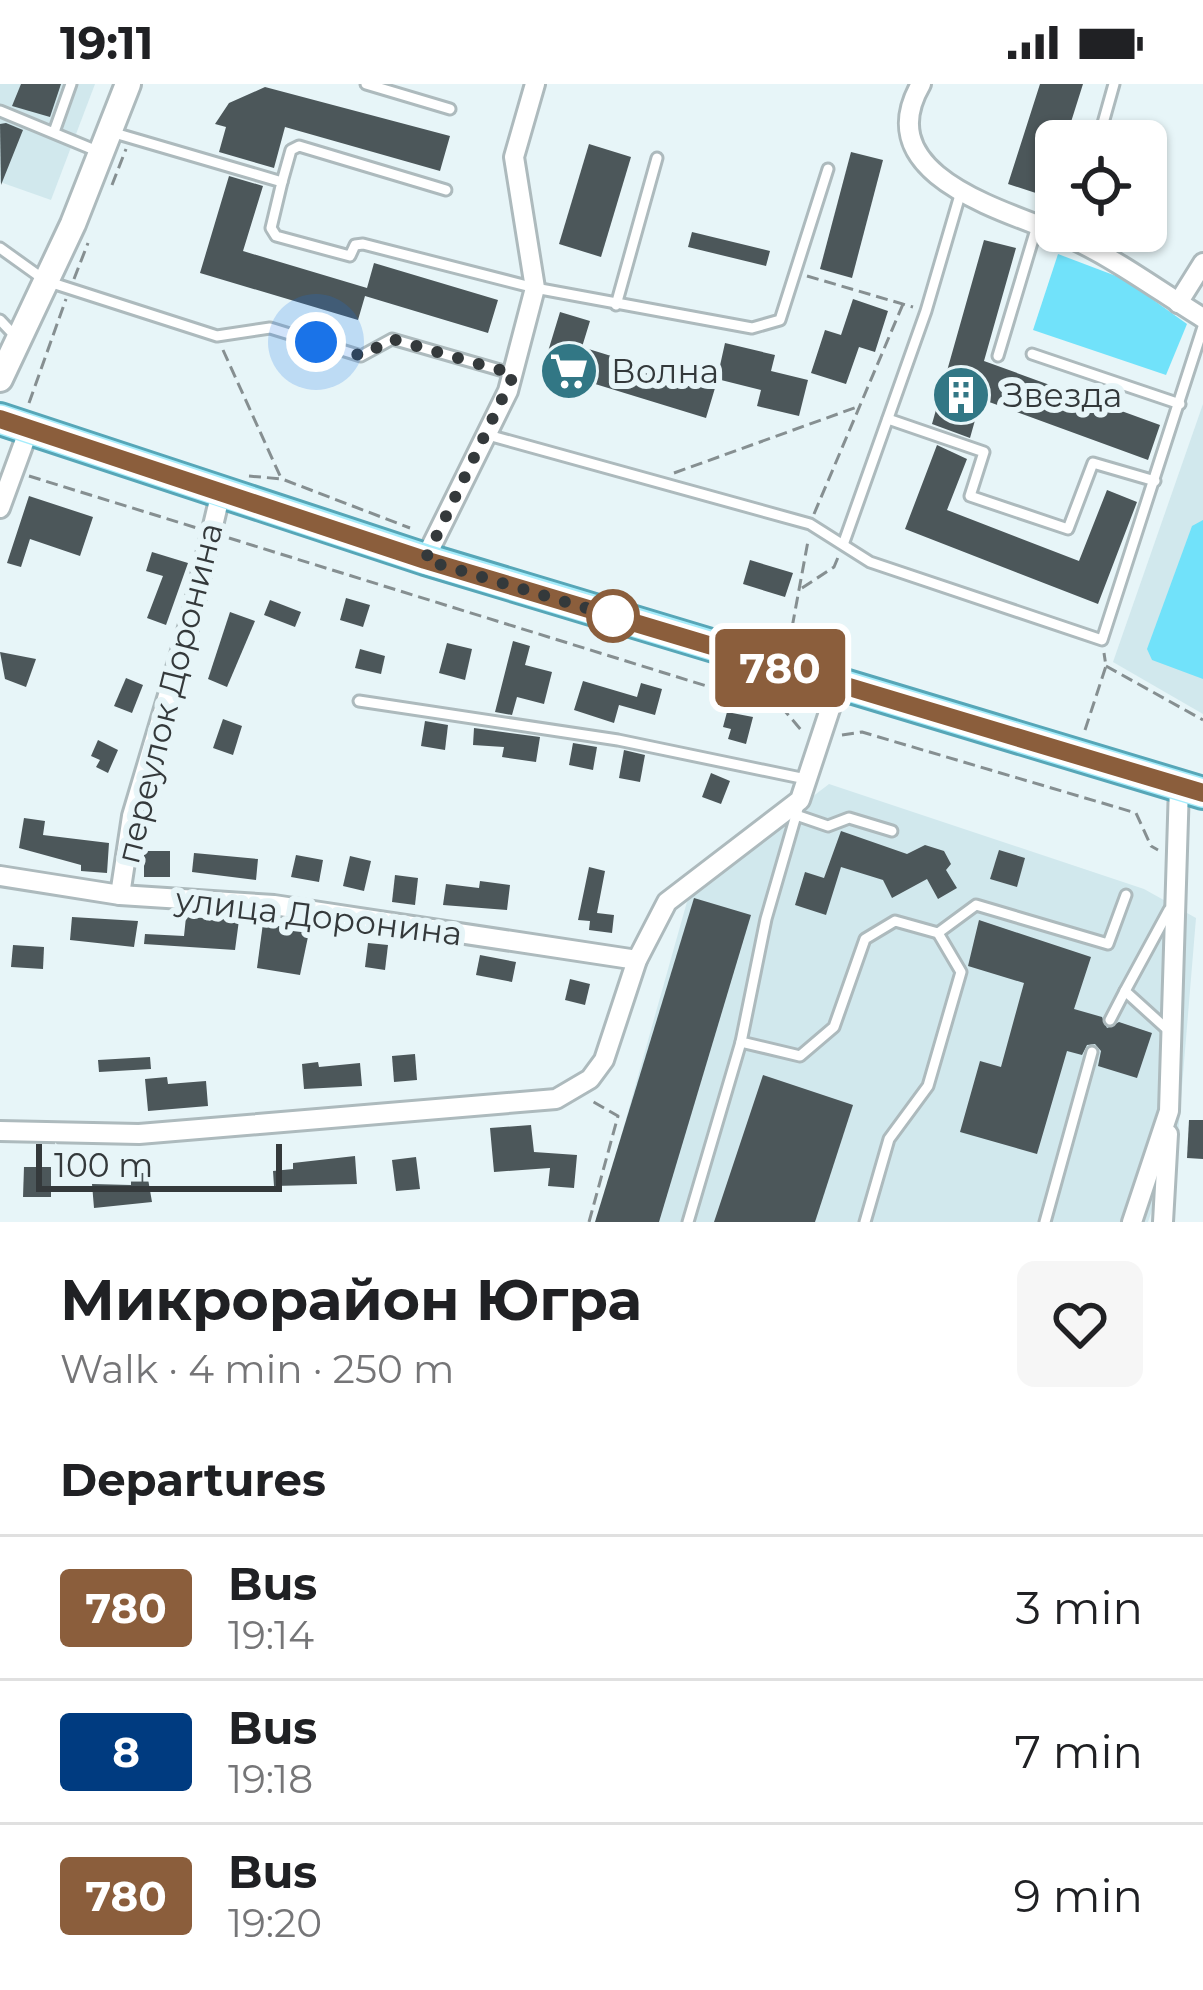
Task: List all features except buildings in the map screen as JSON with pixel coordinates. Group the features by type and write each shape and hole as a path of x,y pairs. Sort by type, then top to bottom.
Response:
{"main road":[{"path":"19,418 425,560 1191,789"}],"street":[{"path":"0,379 9,330 58,284 114,141 128,84"},
{"path":"425,560 514,374 535,288 514,157 535,84"},
{"path":"921,84 911,102 908,130 918,154 960,195 1035,225"},
{"path":"1098,252 1203,317"},
{"path":"1178,303 1203,262"},
{"path":"0,508 16,468 19,418"},
{"name":"переулок Доронина","path":"119,895 132,816 191,618 221,492"},
{"path":"0,1131 139,1134 556,1099 575,1091 604,1060 638,960 667,902 798,808 825,737 838,685"},
{"path":"1163,1222 1173,858 1191,789"},
{"name":"улица Доронина","path":"0,875 119,895 274,905 638,960"},
{"path":"1132,1222 1169,1111"}],"lane":[{"path":"54,133 71,84"},
{"path":"366,84 450,109"},
{"path":"1104,120 1114,84"},
{"path":"0,111 54,133 114,141 282,182"},
{"path":"446,190 299,146 291,150 271,228 276,236 345,256 363,244 616,305 770,327 780,320 828,169"},
{"path":"616,305 657,158"},
{"path":"844,542 926,311 960,195"},
{"path":"998,356 1035,233"},
{"path":"3,253 58,284 217,336 270,328 362,356 392,339 514,374"},
{"path":"488,435 810,524 870,562 1102,640 1203,327"},
{"path":"1032,354 1180,404"},
{"path":"888,419 984,452 970,496 1068,529 1093,463 1155,482"},
{"path":"359,701 618,740 811,780"},
{"path":"688,1222 741,1042 766,919 798,808 828,826 849,818 892,831"},
{"path":"938,933 976,904 1108,944 1126,895"},
{"path":"1110,1020 1172,905"},
{"path":"741,1042 800,1056 835,1028 865,939 895,921 938,933 962,972 928,1086 889,1139 866,1222"},
{"path":"1125,991 1170,1032"},
{"path":"1045,1222 1092,1052"}],"path":[{"path":"105,202 114,141"},
{"path":"19,418 58,284 88,245"},
{"path":"795,273 926,311"},
{"path":"788,651 810,524 903,304"},
{"path":"217,336 282,479"},
{"path":"653,481 858,406"},
{"path":"16,468 39,482 784,710 810,741 862,732 1136,813 1151,846 1173,858"},
{"path":"800,589 834,567 844,542"},
{"path":"1085,728 1106,666 1102,640"},
{"path":"1106,666 1203,720"},
{"path":"575,1091 619,1116 589,1222"}],"shaded area":[{"path":"0,84 95,84 51,200 0,182"},
{"path":"1058,254 1124,279 1187,324 1166,375 1033,330"},
{"path":"1203,404 1203,714 1113,662"},
{"path":"1203,520 1203,679 1152,660 1147,649 1192,526"},
{"path":"829,784 1144,889 1196,918 1178,1135 1148,1222 597,1222 690,891"}],"bus line":[{"name":"780","path":"0,419 425,560 1203,793"}],"place":[{"name":"Волна","path":"569,371"},
{"name":"Звезда","path":"961,395"}],"route":[{"path":"316,342 362,356 392,339 514,374 425,560 613,616"}]}
